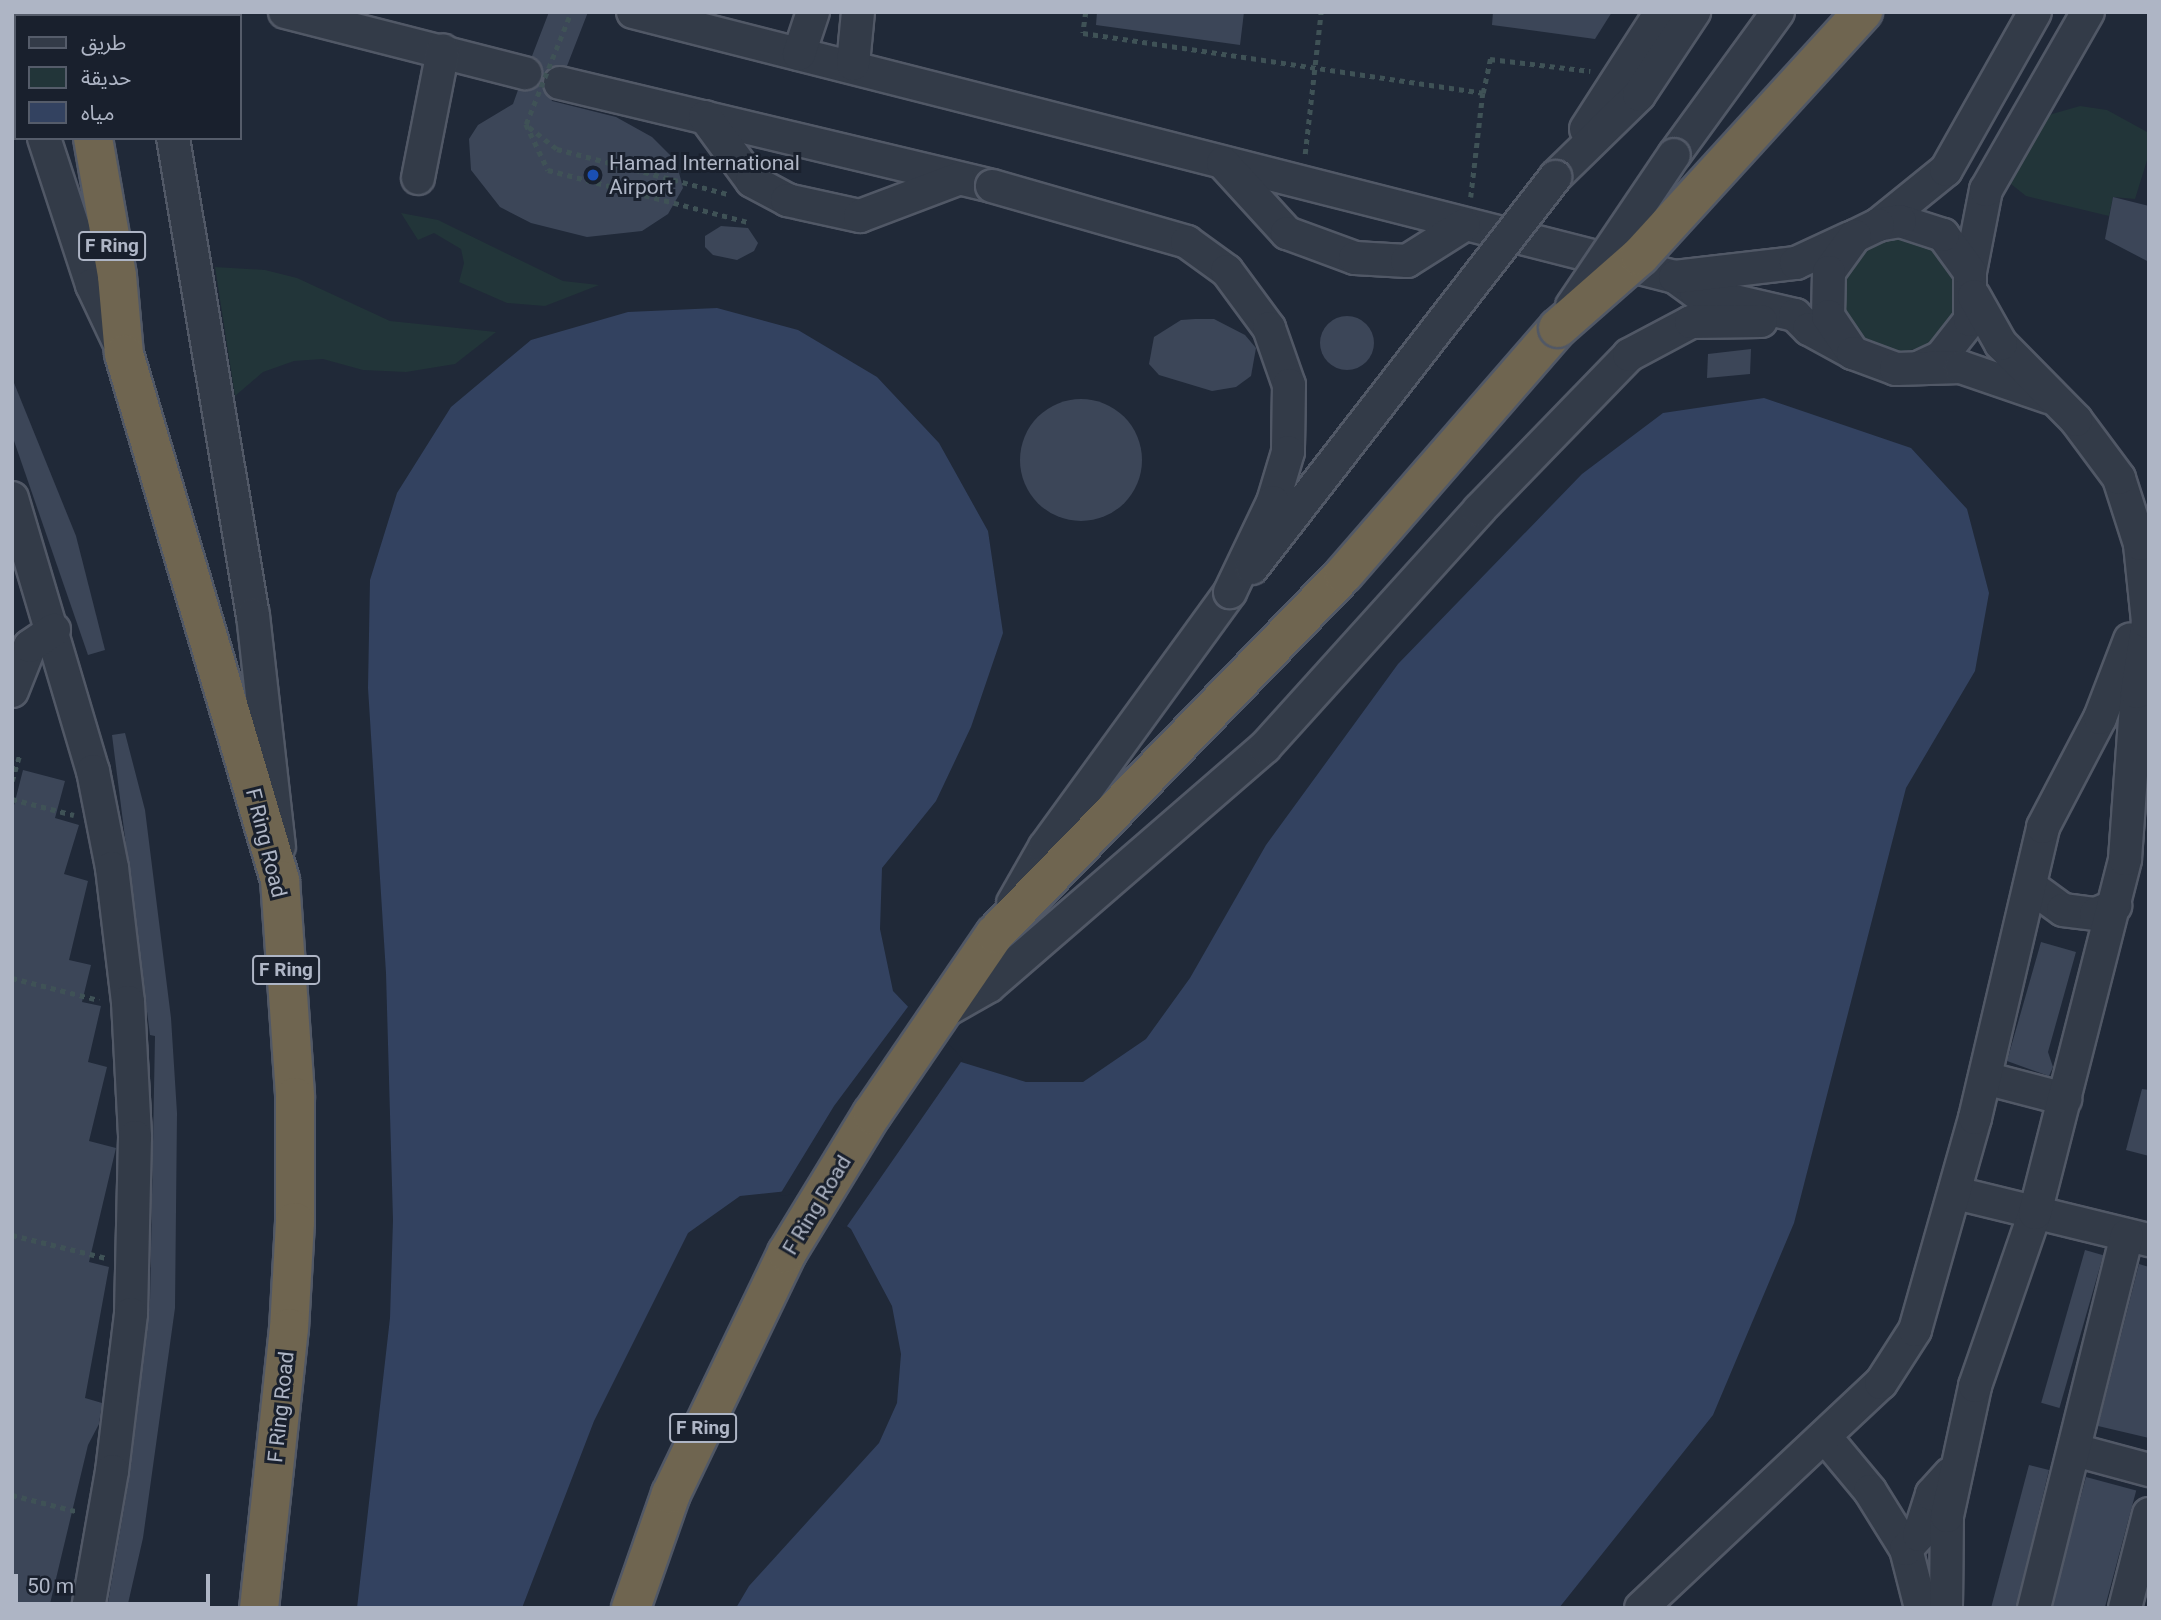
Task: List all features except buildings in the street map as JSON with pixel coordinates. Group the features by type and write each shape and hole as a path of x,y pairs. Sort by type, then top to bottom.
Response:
{"highway":[{"name":"F Ring Road","path":"631,1608 671,1494 787,1253 872,1114 939,1021 995,934 1343,574 1558,328 1640,256 1863,12"},
{"name":"F Ring Road","path":"93,140 117,276 124,354 280,880 295,1097 295,1222 289,1328 259,1608"}],"lane":[{"path":"285,12 525,73"},
{"path":"633,12 799,54 853,64 1223,163 1675,277 1797,263 1866,230 1911,223 1943,235 1972,284 2001,344 2058,400 2101,449 2133,510 2144,609 2148,622 2137,692 2128,842 2115,906 2035,1213 1975,1386 1955,1471 1944,1550 1945,1608"},
{"path":"799,54 813,12"},
{"path":"853,64 858,12"},
{"path":"995,934 1045,847 1230,592 1280,538 1555,177 1661,12"},
{"path":"1675,47 1694,12"},
{"path":"1619,77 1675,47 1717,12"},
{"path":"1558,328 1674,155 1778,12"},
{"path":"1853,353 1838,336 1825,293 1839,252 1946,170 2035,12"},
{"path":"1920,367 1959,341 1972,284 1986,190 2088,12"},
{"path":"418,178 443,50"},
{"path":"560,83 992,186 1187,242 1227,271 1264,319 1289,385 1288,452 1273,502 1230,592"},
{"path":"705,117 752,181 787,200 860,216 958,179"},
{"path":"45,140 92,285 124,354"},
{"path":"173,140 253,615 278,808 280,880"},
{"path":"1223,163 1287,233 1354,257 1407,261 1464,225"},
{"path":"1675,277 1696,292 1795,315 1809,330"},
{"path":"939,1021 989,986 1265,747 1460,531 1629,355 1691,322 1758,320 1809,330 1873,365 1974,370 2058,400"},
{"path":"12,498 54,630 93,771 112,868 135,1137 131,1314 87,1514 88,1608"},
{"path":"1641,1608 1826,1438 1881,1383 1914,1330 1956,1193 2047,819 2100,718 2144,609"},
{"path":"12,691 30,646 54,630"},
{"path":"2030,886 2063,910 2096,914 2115,906"},
{"path":"1985,1078 2065,1099"},
{"path":"1956,1193 2138,1238 2075,1450 2034,1608"},
{"path":"1826,1438 1870,1491 1906,1549 1921,1608"},
{"path":"2075,1450 2149,1470"},
{"path":"1906,1549 1919,1535 1932,1494 1955,1471"},
{"path":"2125,1608 2149,1514"}],"path":[{"path":"571,12 526,124 548,170 747,222"},
{"path":"1086,12 1083,33 1483,93"},
{"path":"1301,182 1321,12"},
{"path":"1464,225 1490,59 1619,77"},
{"path":"526,124 557,149 730,195"},
{"path":"12,780 19,756"},
{"path":"12,799 81,817 78,804"},
{"path":"12,978 107,1002 105,989"},
{"path":"12,1235 113,1259"},
{"path":"113,1248 113,1267"},
{"path":"12,1496 87,1514"}],"green space":[{"path":"2080,106 2107,110 2149,133 2149,154 2135,199 2113,197 2109,216 2026,196 2006,180 2032,128 2052,114"},
{"path":"401,213 438,220 563,281 599,285 545,306 507,303 459,282 464,263 461,249 434,233 418,240"},
{"path":"1899,237 1921,241 1939,254 1952,272 1956,294 1952,316 1939,334 1921,347 1899,351 1877,347 1859,334 1846,316 1842,294 1846,272 1859,254 1877,241"},
{"path":"215,267 265,270 297,278 390,321 496,332 455,364 406,372 363,370 323,359 294,361 263,372 235,396"}],"water":[{"path":"717,308 798,330 877,377 939,443 988,531 1003,633 971,727 936,801 882,868 880,929 893,991 961,1062 1026,1082 1083,1082 1146,1039 1190,978 1266,845 1398,664 1582,474 1663,413 1764,398 1911,448 1967,509 1989,593 1975,671 1906,788 1794,1223 1713,1415 1559,1608 736,1608 749,1586 879,1443 897,1403 901,1354 892,1306 851,1229 797,1190 740,1196 688,1233 594,1421 522,1608 357,1608 390,1318 393,1220 386,973 368,688 370,580 397,493 451,407 531,340 628,312"}],"pier":[{"path":"910,1004 963,1059 845,1229 797,1194 779,1196 834,1106"}],"place":[{"name":"Hamad International Airport","path":"593,175"}]}
